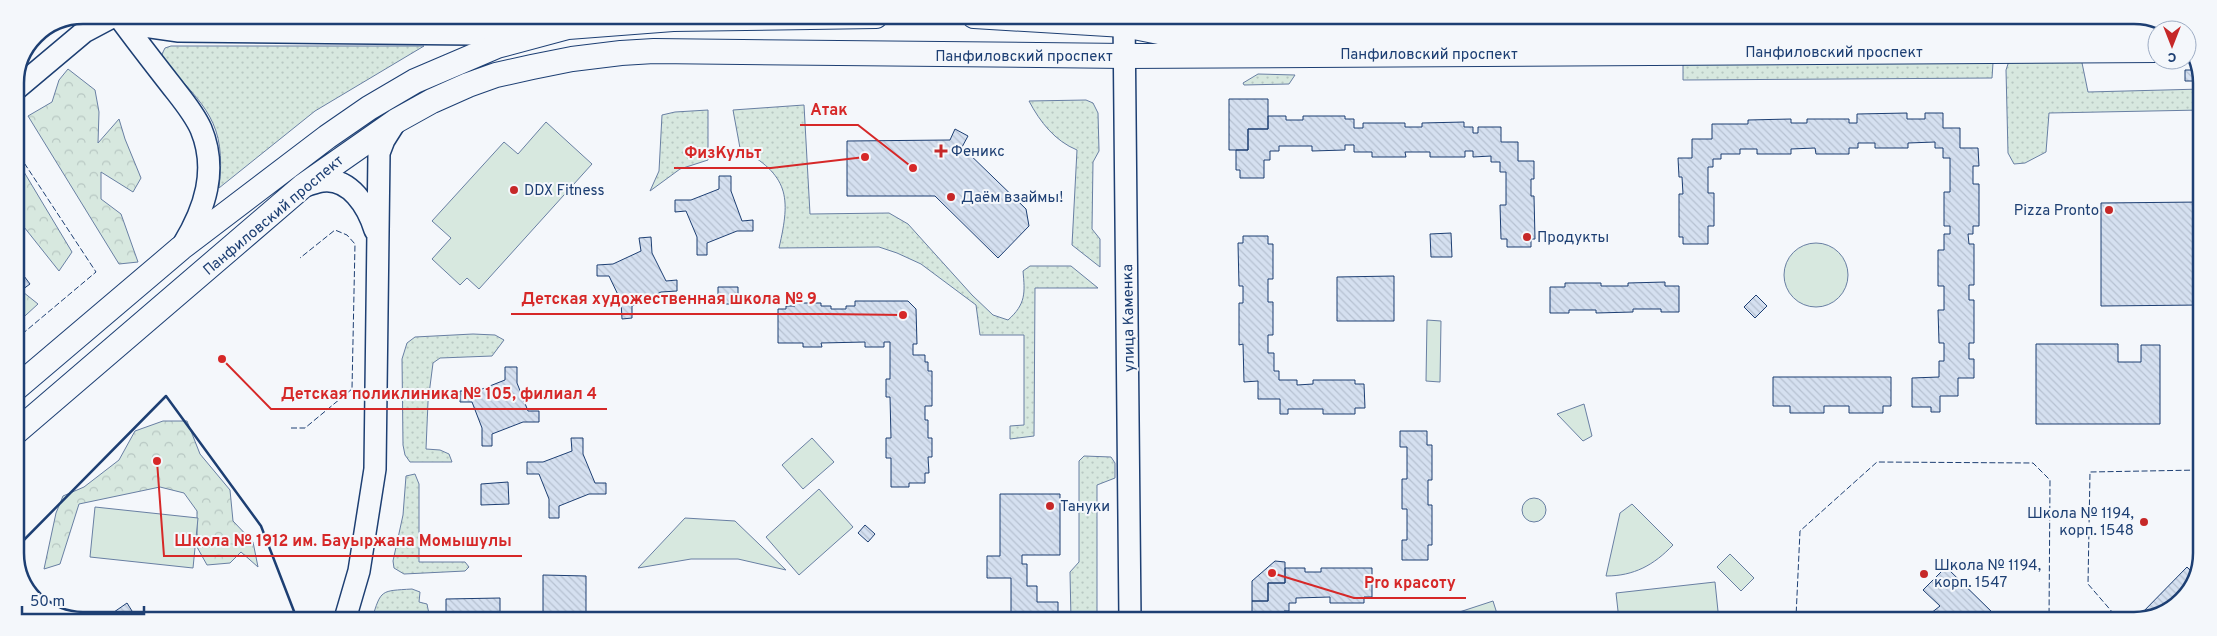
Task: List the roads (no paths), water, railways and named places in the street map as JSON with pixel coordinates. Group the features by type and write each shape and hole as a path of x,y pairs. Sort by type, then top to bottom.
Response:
{"main road":[{"path":"24,82 84,32 100,24"},
{"path":"124,24 188,107 201,128 206,144 209,158 209,177 205,201 181,248"},
{"path":"139,24 179,31 473,34 568,27"},
{"name":"Панфиловский проспект","path":"24,381 181,248 327,137 369,108 415,82 497,46 568,27 607,24"},
{"name":"улица Каменка","path":"1124,24 1130,612"},
{"name":"Панфиловский проспект","path":"1137,24 1174,35 1366,37 1634,44 2147,50"},
{"name":"Панфиловский проспект","path":"24,426 303,186 396,121 432,101 496,75 572,59 654,51 1125,56 2147,33"},
{"path":"347,612 359,571 375,469 379,153 384,140 396,121"},
{"path":"303,186 323,181 336,182 348,188 360,200 371,216 378,242"}],"place":[{"name":"Феникс","path":"941,151"},
{"name":"ФизКульт","path":"865,157"},
{"name":"Атак","path":"913,168"},
{"name":"DDX Fitness","path":"514,190"},
{"name":"Даём взаймы!","path":"951,197"},
{"name":"Pizza Pronto","path":"2109,210"},
{"name":"Продукты","path":"1527,237"},
{"name":"Детская художественная школа № 9","path":"903,315"},
{"name":"Детская поликлиника № 105, филиал 4","path":"222,359"},
{"name":"Школа № 1912 им. Бауыржана Момышулы","path":"157,461"},
{"name":"Тануки","path":"1050,506"},
{"name":"Школа № 1194, корп. 1548","path":"2144,522"},
{"name":"Pro красоту","path":"1272,573"},
{"name":"Школа № 1194, корп. 1547","path":"1924,574"}]}
